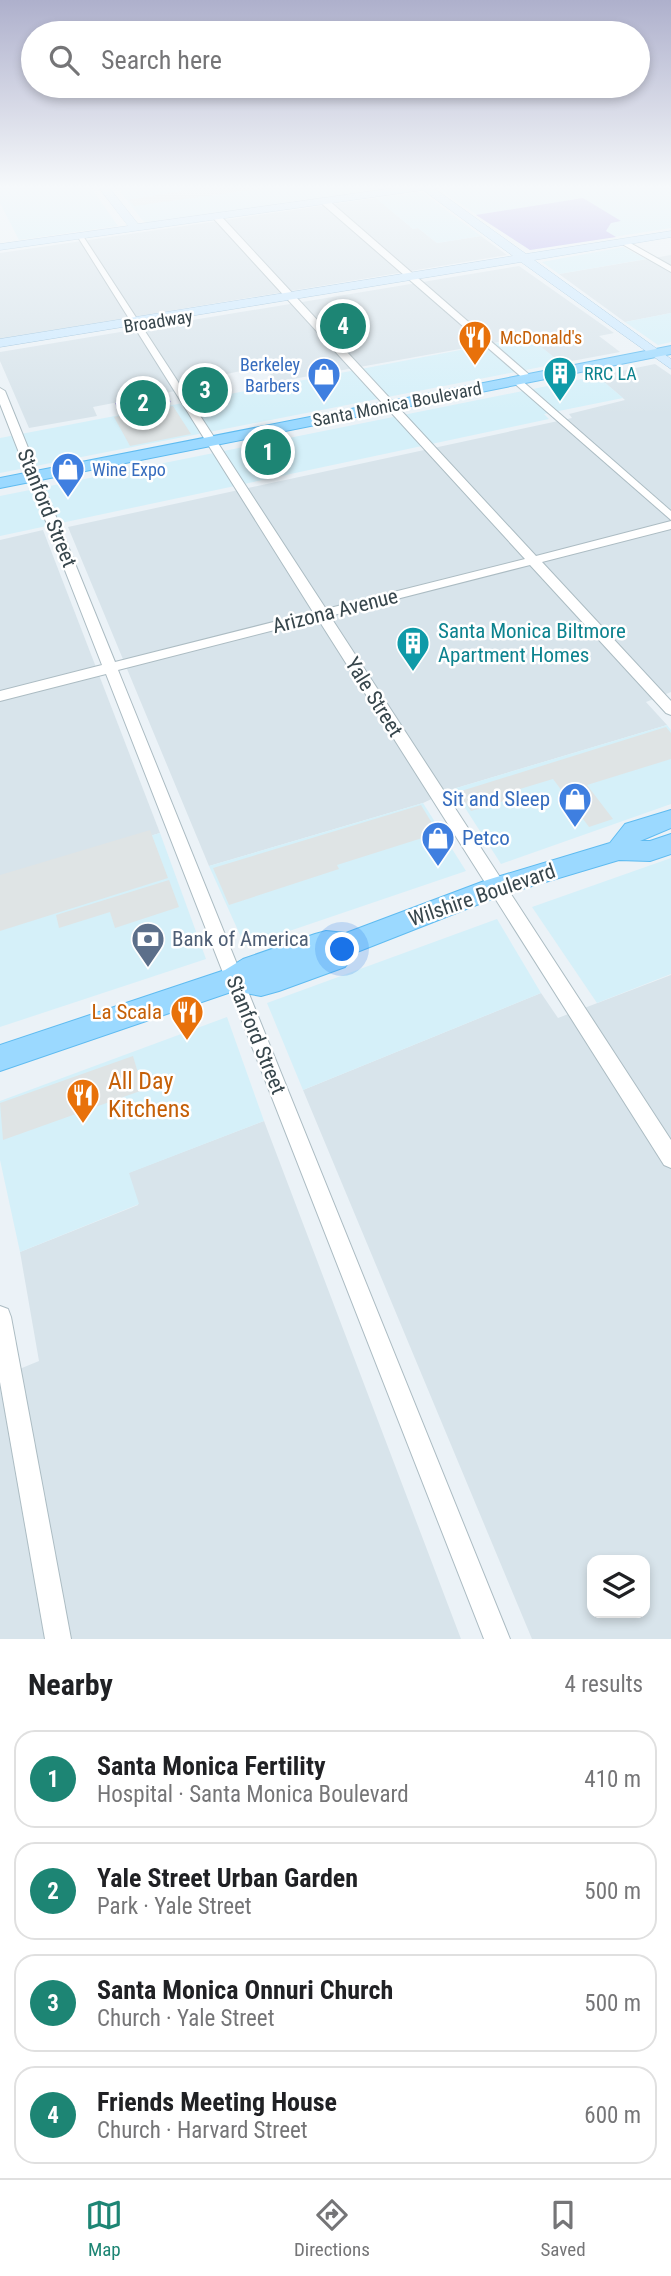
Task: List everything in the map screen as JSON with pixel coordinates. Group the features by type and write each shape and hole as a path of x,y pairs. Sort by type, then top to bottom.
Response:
{"main road":[{"name":"Santa Monica Boulevard","path":"0,483 671,350"},
{"name":"Wilshire Boulevard","path":"619,850 634,831 671,819"},
{"name":"Wilshire Boulevard","path":"0,1058 234,979 261,984 335,960 347,944 496,887 619,850 650,851 671,844"}],"street":[{"name":"Yale Street","path":"95,261 671,1158"},
{"path":"259,261 671,710"},
{"path":"393,261 671,517"},
{"name":"Broadway","path":"0,345 502,261"},
{"path":"528,261 671,366"},
{"name":"Stanford Street","path":"0,391 497,1639"},
{"name":"Arizona Avenue","path":"0,696 671,525"},
{"path":"0,1317 58,1639"}],"shaded area":[{"path":"0,261 468,261 0,339"},
{"path":"545,261 632,261 559,274 542,262"},
{"path":"633,261 671,261 671,313 625,322 559,274"},
{"path":"519,266 614,333 599,336 620,352 561,363 538,345 554,332 276,382 264,366 222,375 227,381 93,407 97,416 29,428 0,361 0,352"},
{"path":"671,313 671,342 658,345 625,322"},
{"path":"554,332 564,340 539,345 561,363 0,473 0,438"},
{"path":"655,364 671,375 671,692 646,702 667,725 453,789 423,803 209,866 68,527 572,418 569,414 625,400 597,376"},
{"path":"597,376 623,398 544,414 549,419 0,536 0,496"},
{"path":"166,394 171,402 119,412 115,403"},
{"path":"173,406 191,434 130,446 114,417"},
{"path":"43,530 160,833 0,880 0,540"},
{"path":"667,725 671,730 671,804 501,864 453,789"},
{"path":"666,727 671,733 671,759 587,785 613,819 589,827 553,779 510,792 514,798 471,811 458,792"},
{"path":"423,803 466,871 245,946 209,866"},
{"path":"421,805 438,833 337,865 339,869 229,905 213,868"},
{"path":"150,830 168,878 0,931 0,875"},
{"path":"160,833 206,959 0,1027 0,880"},
{"path":"671,858 671,974 597,1003 532,907"},
{"path":"169,880 179,907 115,928 110,912 59,928 56,915"},
{"path":"497,919 541,993 303,1090 267,1003"},
{"path":"671,975 671,1639 532,1639 303,1090 541,993 558,1018"},
{"path":"227,1017 264,1121 129,1173 139,1204 20,1252 0,1160 0,1101"},
{"path":"133,1056 143,1090 3,1140 0,1103"},
{"path":"264,1121 461,1639 0,1639 0,1377 39,1361 20,1252 138,1205 128,1173"}],"place":[{"name":"Friends Meeting House","path":"343,326"},
{"name":"McDonald's","path":"475,367"},
{"name":"Santa Monica Onnuri Church","path":"205,390"},
{"name":"Yale Street Urban Garden","path":"143,403"},
{"name":"RRC LA","path":"560,403"},
{"name":"Berkeley Barbers","path":"324,404"},
{"name":"Santa Monica Fertility","path":"268,452"},
{"name":"Wine Expo","path":"68,499"},
{"name":"Santa Monica Biltmore Apartment Homes","path":"413,673"},
{"name":"Sit and Sleep","path":"575,829"},
{"name":"Petco","path":"438,868"},
{"name":"Bank of America","path":"148,969"},
{"name":"La Scala","path":"187,1042"},
{"name":"All Day Kitchens","path":"83,1125"}]}
